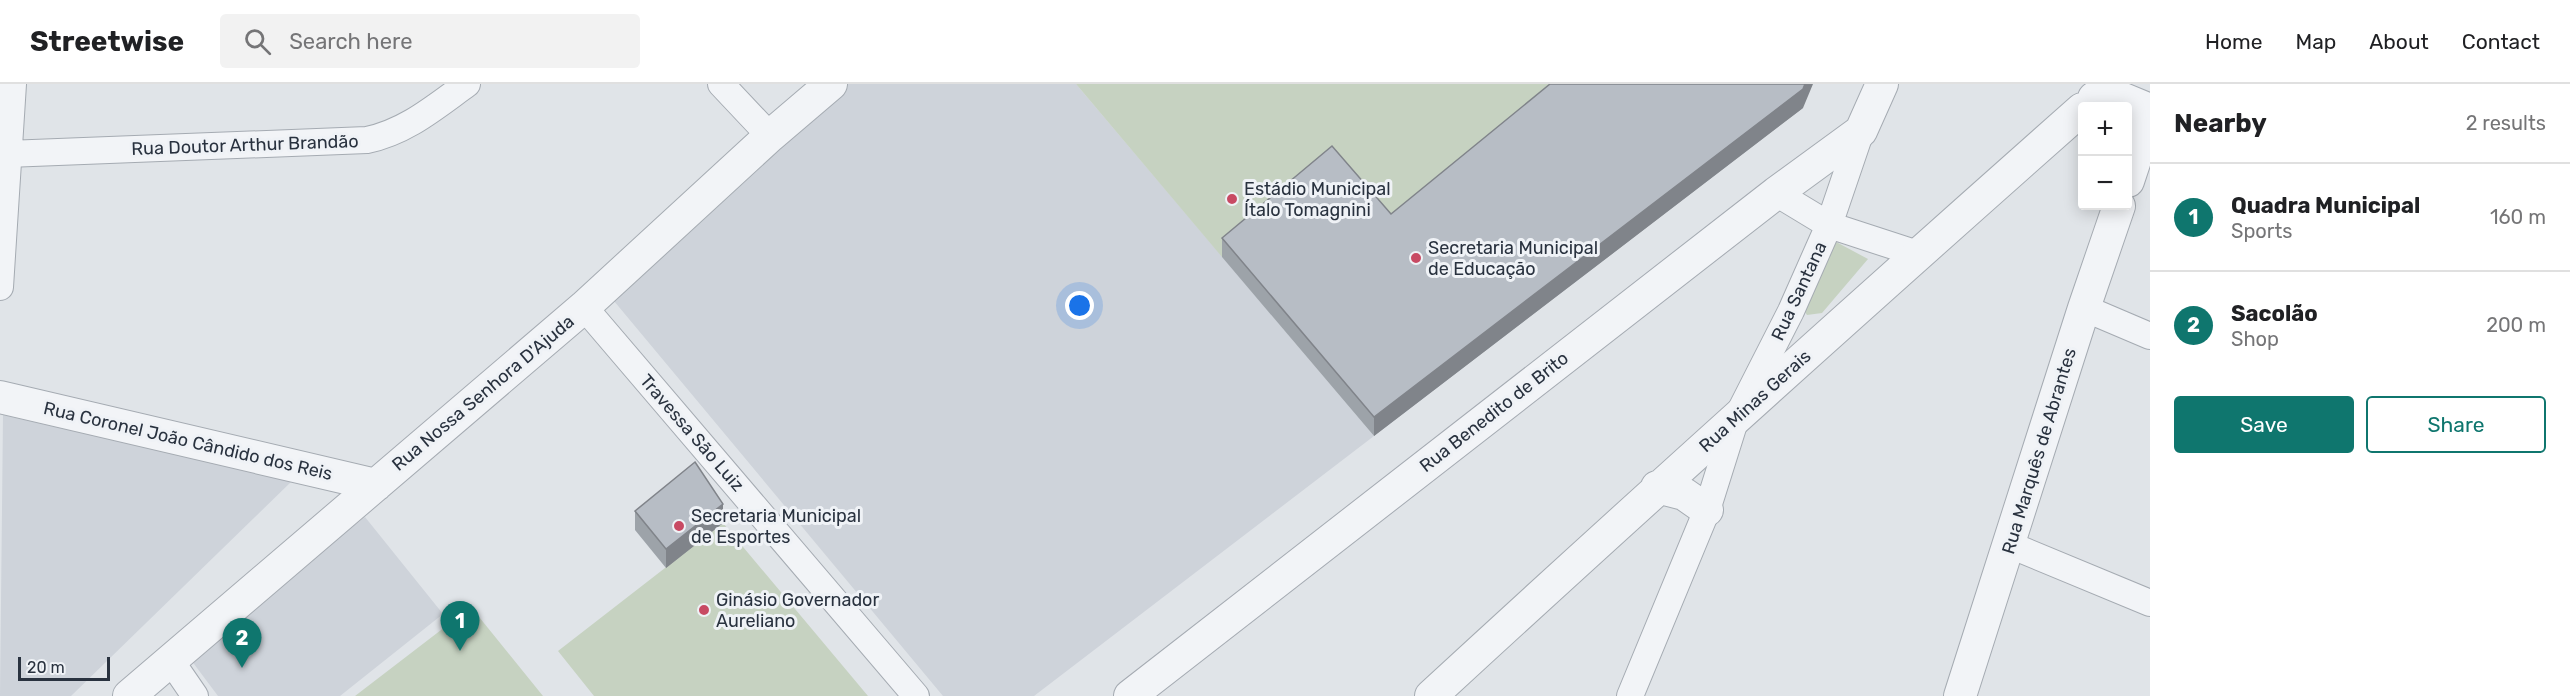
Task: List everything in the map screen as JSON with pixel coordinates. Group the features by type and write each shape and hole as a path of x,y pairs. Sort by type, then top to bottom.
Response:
{"street":[{"path":"0,288 13,84"},
{"name":"Rua Doutor Arthur Brandão","path":"7,154 367,140 388,136 412,124 467,84"},
{"path":"721,84 770,136"},
{"name":"Rua Nossa Senhora D'Ajuda","path":"129,696 584,308 770,136 831,84"},
{"name":"Rua Santana","path":"1630,696 1707,510 1735,421 1791,311 1829,225 1861,131 1882,84"},
{"path":"2094,99 2121,98 2150,110"},
{"name":"Rua Minas Gerais","path":"1431,696 1657,488 1735,421 1827,335 2094,99"},
{"path":"2132,167 2150,115"},
{"name":"Rua Benedito de Brito","path":"1130,696 1776,193 1861,131"},
{"path":"1776,193 1829,225 1918,254"},
{"name":"Rua Marquês de Abrantes","path":"1960,696 2118,210"},
{"name":"Travessa São Luiz","path":"584,308 916,696"},
{"path":"2084,308 2150,336"},
{"name":"Rua Coronel João Cândido dos Reis","path":"0,397 376,485"},
{"path":"1657,488 1684,494 1707,510"},
{"path":"2010,545 2150,603"},
{"path":"171,661 195,696"}],"shaded area":[{"path":"847,84 1076,84 1374,436 1034,696 943,696 604,289"},
{"path":"3,415 292,481 71,696 0,696"},
{"path":"365,517 443,614 340,696 218,696 188,656"}],"green space":[{"name":"Estádio Municipal Ítalo Tomagnini","path":"1076,84 1573,84 1391,233 1332,165 1222,257"},
{"path":"1825,236 1868,259 1822,313 1807,315 1797,300"},
{"name":"Ginásio Governador Aureliano","path":"723,523 868,696 594,696 558,651"},
{"path":"471,607 543,696 355,696"}],"building":[{"name":"Secretaria Municipal de Educação","path":"1550,84 1805,84 1803,89 1374,417 1222,238 1332,146 1391,214"},
{"path":"695,462 723,504 666,549 635,511"}],"place":[{"name":"Estádio Municipal Ítalo Tomagnini","path":"1232,199"},
{"name":"Secretaria Municipal de Educação","path":"1416,258"},
{"name":"Secretaria Municipal de Esportes","path":"679,526"},
{"name":"Ginásio Governador Aureliano","path":"704,610"},
{"name":"Quadra Municipal","path":"460,651"},
{"name":"Sacolão","path":"242,668"}]}
